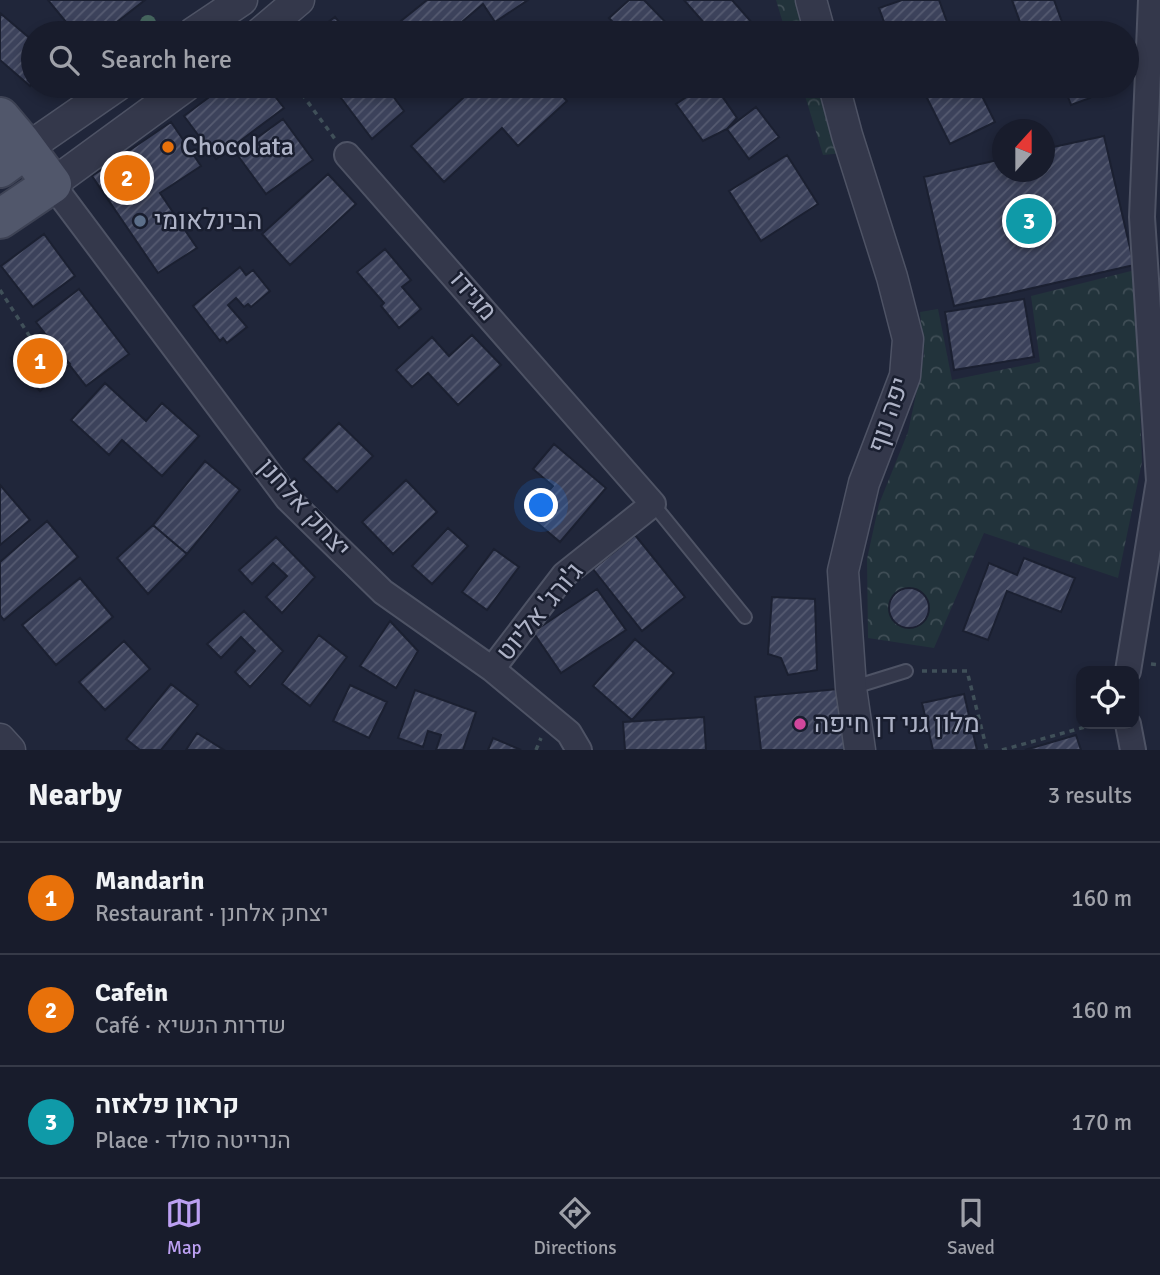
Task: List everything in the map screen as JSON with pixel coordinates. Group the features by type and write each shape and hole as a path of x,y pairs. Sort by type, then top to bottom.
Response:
{"main road":[{"path":"0,117 13,158 52,184 0,219"}],"street":[{"path":"211,21 242,0"},
{"path":"274,21 299,0"},
{"path":"811,0 817,21"},
{"path":"1129,666 1159,481 1142,217 1151,0"},
{"path":"13,158 100,98"},
{"path":"52,184 170,98"},
{"name":"יפה נוף","path":"837,98 892,277 908,339 905,376 864,483 843,571 851,688 860,750"},
{"name":"מגידו","path":"347,155 653,504"},
{"name":"יצחק אלחנן","path":"52,184 288,499 383,592 492,669 569,733 579,750"},
{"name":"ג'ורג' אליוט","path":"492,669 564,575 653,504"},
{"path":"1129,729 1133,750"},
{"path":"0,739 9,750"}],"lane":[{"path":"653,504 745,617"},
{"path":"851,688 906,671"}],"path":[{"path":"305,98 347,155"},
{"path":"0,290 32,340"},
{"path":"906,671 967,671 987,750"},
{"path":"1002,750 1078,729"}],"green space":[{"path":"776,0 814,0 821,21 782,21"},
{"path":"806,98 846,98 863,151 823,155"},
{"path":"1135,270 1142,462 1118,578 984,533 934,648 868,638 867,559 879,504 908,432 924,354 920,312 938,309 952,380 1040,362 1031,296"}],"building":[{"path":"48,0 145,0 118,21 65,21"},
{"path":"427,0 528,0 496,21 483,4 463,21 401,21"},
{"path":"629,0 644,0 664,21 612,21 609,18"},
{"path":"684,0 732,0 750,21 702,21"},
{"path":"902,0 939,0 947,21 884,21 879,8"},
{"path":"1012,0 1054,0 1062,21 1020,21"},
{"path":"0,13 21,31 21,78 0,60"},
{"path":"208,98 276,98 284,108 216,159 184,116"},
{"path":"341,98 394,98 404,111 372,139"},
{"path":"463,98 564,98 567,101 518,146 502,128 444,182 411,146"},
{"path":"685,98 723,98 737,118 727,129 703,141 676,104"},
{"path":"927,98 983,98 994,119 992,123 950,144"},
{"path":"1068,98 1090,98 1071,105"},
{"path":"756,107 779,137 749,159 727,129"},
{"path":"283,119 313,160 266,194 236,153"},
{"path":"171,122 201,166 160,193 197,248 158,273 92,176"},
{"path":"1104,136 1134,265 954,306 924,177 992,161 992,182 1055,182 1055,147"},
{"path":"787,155 818,204 761,241 729,191"},
{"path":"328,174 356,204 290,265 262,234"},
{"path":"44,234 75,276 33,307 1,266"},
{"path":"385,249 411,280 402,287 421,309 399,328 381,306 384,303 357,272"},
{"path":"240,267 246,275 253,270 270,291 251,307 248,304 244,307 236,298 228,305 247,327 227,343 223,338 220,341 193,306"},
{"path":"79,289 129,354 86,386 36,322"},
{"path":"1024,299 1034,357 954,370 945,312"},
{"path":"41,332 70,364 40,391 11,358"},
{"path":"472,335 501,365 458,405 428,373 412,387 396,370 432,337 449,356"},
{"path":"105,383 146,421 162,403 199,436 162,476 122,440 109,455 71,420"},
{"path":"339,423 373,456 337,492 303,459"},
{"path":"554,444 606,488 560,542 528,515 553,486 533,469"},
{"path":"205,461 240,490 187,554 153,525"},
{"path":"406,480 437,512 393,554 362,522"},
{"path":"0,485 30,520 0,545"},
{"path":"47,521 78,557 4,620 0,615 0,562"},
{"path":"153,525 187,554 148,594 117,558"},
{"path":"448,528 468,546 432,584 412,566"},
{"path":"635,535 685,597 642,631 593,569"},
{"path":"276,537 315,577 282,613 266,597 287,576 273,563 252,584 239,570"},
{"path":"494,549 519,567 487,610 462,592"},
{"path":"1024,558 1075,578 1061,612 1007,591 988,640 963,631 989,563 1017,575"},
{"path":"80,578 113,617 56,665 22,625"},
{"path":"909,588 917,589 923,594 928,600 928,616 923,622 917,627 909,628 901,627 895,622 890,616 889,608 890,600 895,594 901,589"},
{"path":"597,589 626,630 561,673 533,632"},
{"path":"772,597 815,599 817,670 788,675 781,658 768,654"},
{"path":"244,611 283,651 250,687 235,672 255,651 241,637 221,658 207,644"},
{"path":"390,621 418,651 396,688 360,666"},
{"path":"319,635 347,657 310,706 282,684"},
{"path":"635,639 674,673 632,720 593,686"},
{"path":"124,641 150,669 105,710 79,682"},
{"path":"171,684 198,705 161,750 140,750 126,739"},
{"path":"350,685 387,702 369,738 333,721"},
{"name":"מלון גני דן חיפה","path":"838,689 845,750 761,750 755,697"},
{"path":"415,690 476,712 463,750 436,750 441,735 428,731 423,747 398,738"},
{"path":"964,694 977,750 933,750 922,703"},
{"path":"704,717 706,750 625,750 623,722"},
{"path":"197,733 224,750 186,750"},
{"path":"1076,735 1081,750 1025,750"},
{"path":"493,738 521,750 488,750"}],"place":[{"name":"Chocolata","path":"168,147"},
{"name":"Cafein","path":"127,178"},
{"name":"הבינלאומי","path":"140,221"},
{"name":"קראון פלאזה","path":"1029,221"},
{"name":"Mandarin","path":"40,361"},
{"name":"מלון גני דן חיפה","path":"800,724"}]}
